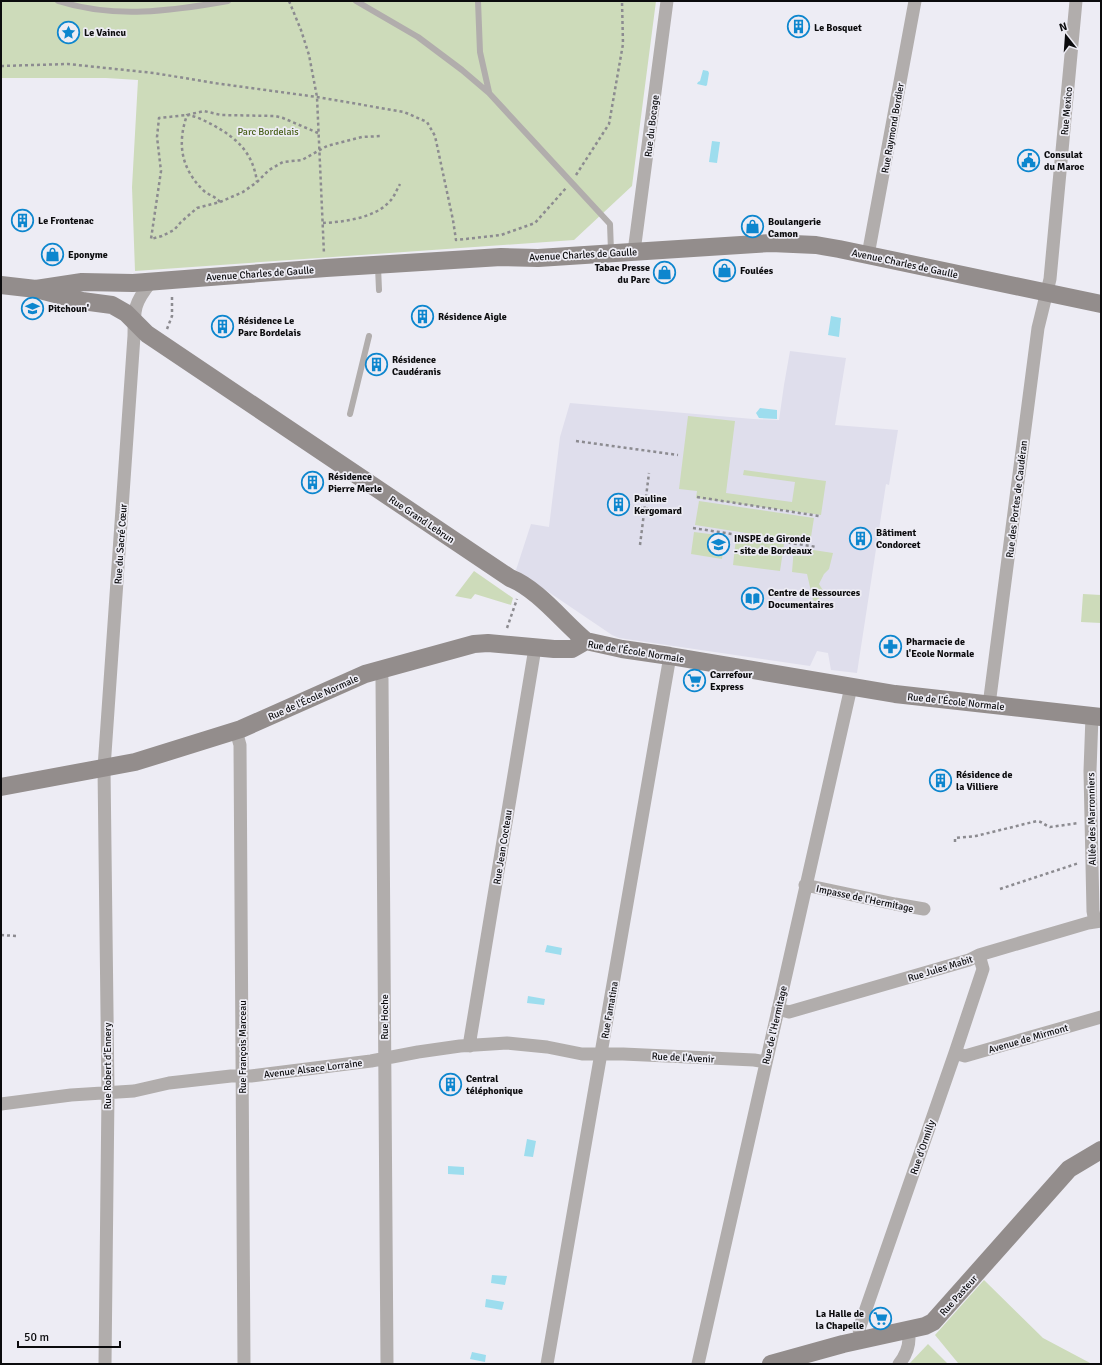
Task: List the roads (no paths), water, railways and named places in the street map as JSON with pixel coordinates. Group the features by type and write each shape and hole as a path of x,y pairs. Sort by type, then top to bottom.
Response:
{"main road":[{"name":"Avenue Charles de Gaulle","path":"36,289 82,282 151,282 326,268 501,257 538,258 778,243 816,245 1101,304"},
{"name":"Avenue Charles de Gaulle","path":"1,285 36,289 82,301 112,305 126,313 134,321"},
{"name":"Rue Grand Lebrun","path":"134,321 147,334 510,578 520,582 558,614 586,641"},
{"name":"Rue de l'École Normale","path":"1,787 135,762 236,731 365,674 474,644 488,643 535,648 572,649 586,641 622,649 921,698 1096,716"},
{"name":"Rue Pasteur","path":"771,1364 861,1339 926,1326 934,1322 1069,1169 1101,1150"}],"street":[{"name":"Rue du Bocage","path":"635,251 667,1"},
{"name":"Rue Raymond Bordier","path":"868,255 915,1"},
{"name":"Rue Mexico","path":"1046,292 1050,279 1076,1"},
{"name":"Rue du Sacré Cœur","path":"104,768 134,344 134,310 137,302 151,282"},
{"name":"Rue des Portes de Caudéran","path":"989,705 1038,328 1046,292"},
{"name":"Rue Jean Cocteau","path":"470,1046 535,648"},
{"name":"Rue Famatina","path":"547,1364 670,656"},
{"name":"Rue Hoche","path":"380,670 382,679 387,1364"},
{"name":"Rue de l'Hermitage","path":"698,1364 805,885 851,687"},
{"name":"Allée des Marronniers","path":"1096,716 1090,771 1092,911 1098,921"},
{"name":"Rue François Marceau","path":"236,731 240,745 244,1364"},
{"name":"Rue Robert d'Ennery","path":"104,768 108,1093 105,1364"},
{"name":"Impasse de l'Hermitage","path":"805,885 924,909"},
{"name":"Rue Jules Mabit","path":"778,1009 789,1012 1098,921"},
{"name":"Rue d'Ormilly","path":"861,1339 859,1329 983,969 979,955"},
{"name":"Avenue de Mirmont","path":"955,1053 965,1056 1101,1017"},
{"name":"Avenue Alsace Lorraine","path":"1,1104 71,1095 134,1091 169,1083 363,1062 418,1052 470,1046 519,1043 582,1054 601,1054"},
{"name":"Rue de l'Avenir","path":"601,1054 754,1060 766,1062"},
{"path":"899,1364 906,1353 909,1344 910,1337 908,1330"}],"lane":[{"path":"58,1 77,7 123,12 154,12 228,1"},
{"path":"356,1 418,38 462,70 489,93 610,224 611,253"},
{"path":"478,1 480,52 489,93"},
{"path":"378,265 380,290"},
{"path":"350,414 369,336"}],"water":[{"path":"703,70 708,71 709,73 706,86 697,84 700,81"},
{"path":"712,141 720,142 717,163 709,162"},
{"path":"831,316 841,318 839,337 828,335"},
{"path":"760,408 777,410 777,419 759,418 756,413"},
{"path":"547,945 562,948 561,955 545,952"},
{"path":"528,996 545,999 544,1005 527,1003"},
{"path":"527,1139 536,1141 533,1157 524,1156"},
{"path":"448,1166 464,1167 464,1175 448,1174"},
{"path":"492,1275 507,1276 505,1285 491,1283"},
{"path":"486,1299 504,1302 502,1310 485,1307"},
{"path":"472,1352 486,1355 485,1362 470,1359"}],"place":[{"name":"Le Bosquet","path":"799,27"},
{"name":"Le Vaincu","path":"69,32"},
{"name":"Consulat du Maroc","path":"1029,160"},
{"name":"Le Frontenac","path":"23,220"},
{"name":"Boulangerie Camon","path":"752,227"},
{"name":"Eponyme","path":"52,254"},
{"name":"Foulées","path":"725,270"},
{"name":"Tabac Presse du Parc","path":"665,273"},
{"name":"Pitchoun'","path":"32,308"},
{"name":"Résidence Aigle","path":"423,316"},
{"name":"Résidence Le Parc Bordelais","path":"223,326"},
{"name":"Résidence Caudéranis","path":"376,365"},
{"name":"Résidence Pierre Merle","path":"312,482"},
{"name":"Pauline Kergomard","path":"618,504"},
{"name":"Bâtiment Condorcet","path":"861,538"},
{"name":"INSPE de Gironde - site de Bordeaux","path":"718,544"},
{"name":"Centre de Ressources Documentaires","path":"752,598"},
{"name":"Pharmacie de l'Ecole Normale","path":"891,647"},
{"name":"Carrefour Express","path":"695,680"},
{"name":"Résidence de la Villiere","path":"940,780"},
{"name":"Central téléphonique","path":"450,1084"},
{"name":"La Halle de la Chapelle","path":"880,1319"}],"park label":[{"name":"Parc Bordelais","path":"268,131"}]}
